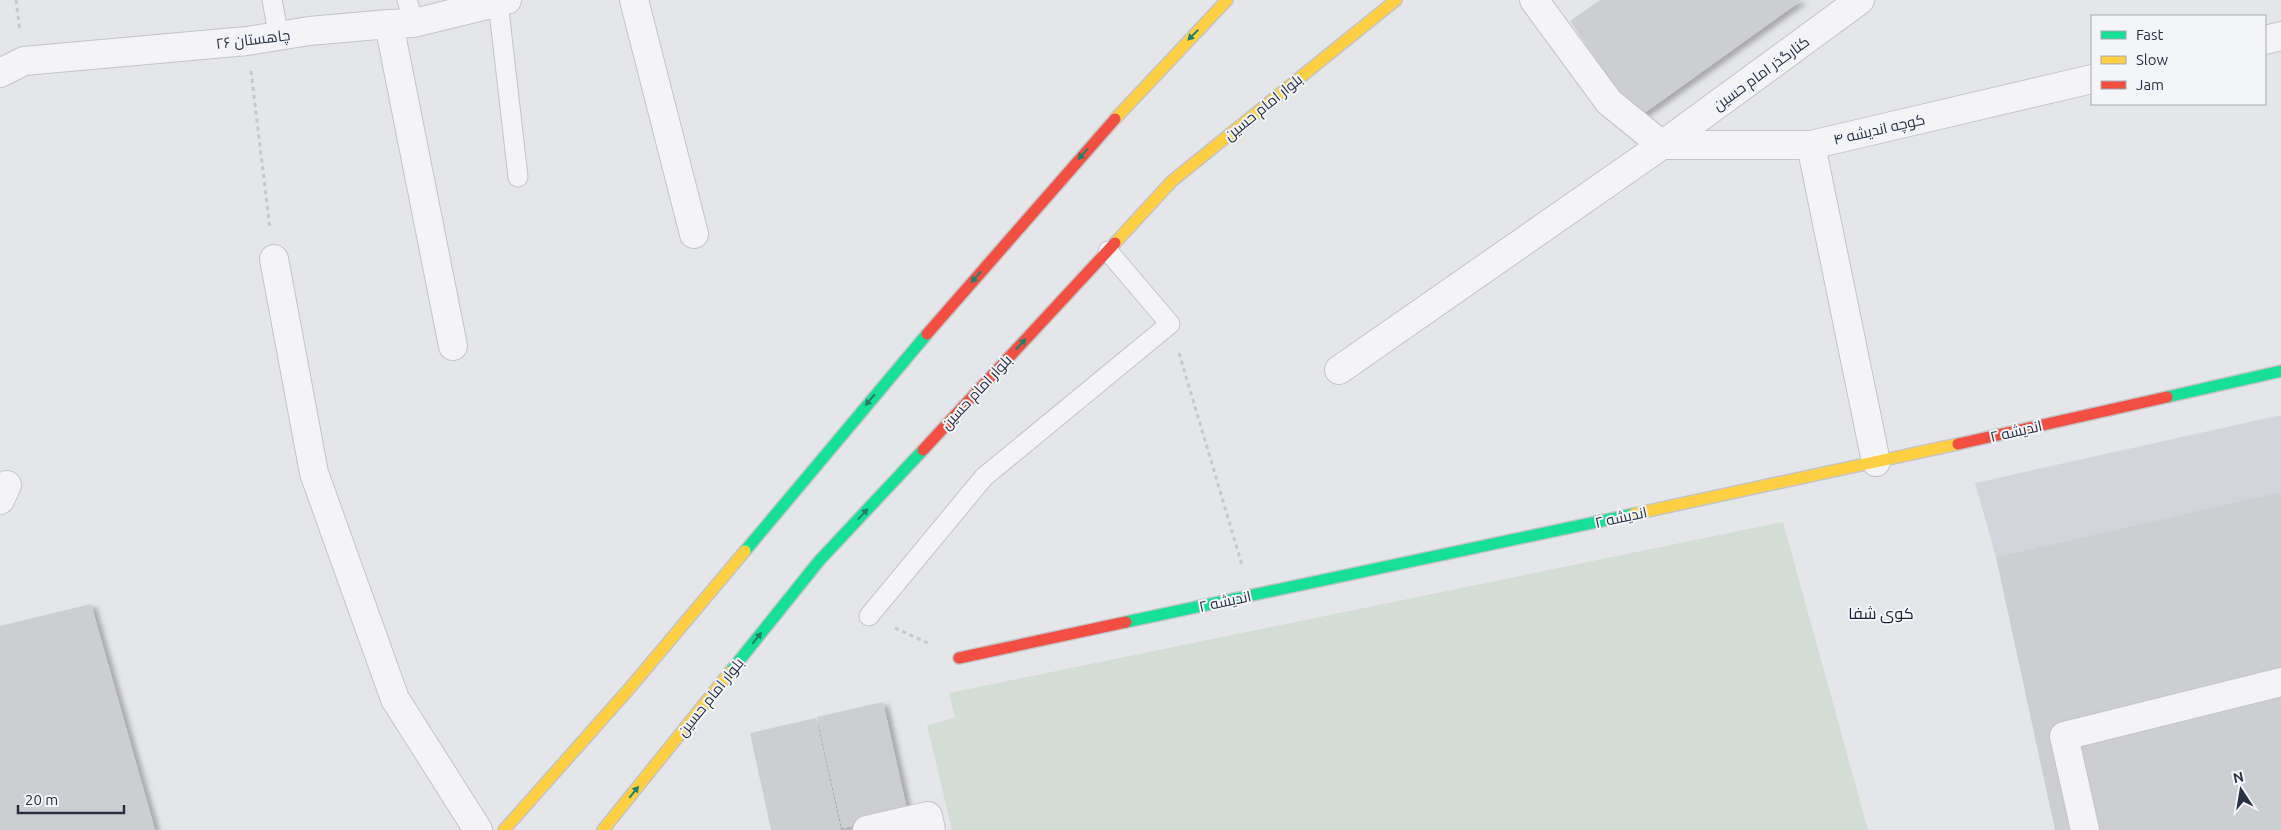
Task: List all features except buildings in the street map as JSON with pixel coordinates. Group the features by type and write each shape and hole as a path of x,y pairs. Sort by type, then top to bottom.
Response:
{"main road":[{"path":"504,830 646,668 946,310 1149,79 1227,0"},
{"name":"بلوار امام حسین","path":"603,830 819,561 1172,181 1396,0"},
{"name":"اندیشه ۲","path":"959,658 1876,462 2281,372"}],"street":[{"path":"634,0 694,234"},
{"name":"کنارگذر امام حسین","path":"1339,370 1662,145 1860,0"},
{"name":"چاهستان ۲۶","path":"0,73 24,61 248,41 502,1"},
{"path":"1540,2 1609,102 1662,145"},
{"path":"404,16 453,346"},
{"path":"2266,40 2281,36"},
{"name":"کوچه اندیشه ۴","path":"1662,145 1811,144 2091,80"},
{"path":"1811,144 1876,462"},
{"path":"274,259 317,482 395,700 478,830"},
{"path":"2085,830 2064,736 2281,682"},
{"path":"867,830 928,816 931,830"}],"lane":[{"path":"272,0 279,37"},
{"path":"502,1 518,177"},
{"path":"870,616 984,477 1170,324 1108,251"}],"path":[{"path":"248,41 274,259"},
{"path":"1170,324 1251,596"},
{"path":"870,616 959,658"}],"shaded area":[{"path":"2281,415 2281,492 1996,557 1975,483"},
{"path":"1783,522 1868,830 952,830 927,725 955,718 949,693"}],"traffic: fast":[{"path":"745,551 927,334"},
{"path":"2167,397 2281,371"},
{"path":"730,672 819,561 923,450"},
{"path":"1126,622 1634,514"}],"traffic: slow":[{"path":"1115,119 1227,0"},
{"path":"1115,243 1172,181 1396,0"},
{"path":"1634,514 1958,444"},
{"path":"504,830 629,689 745,551"},
{"path":"603,830 730,672"}],"traffic: jam":[{"path":"927,334 1115,119"},
{"path":"923,450 1115,243"},
{"path":"1958,444 2167,397"},
{"path":"959,658 1126,622"}],"district":[{"name":"کوی شفا","path":"1881,613"}]}
